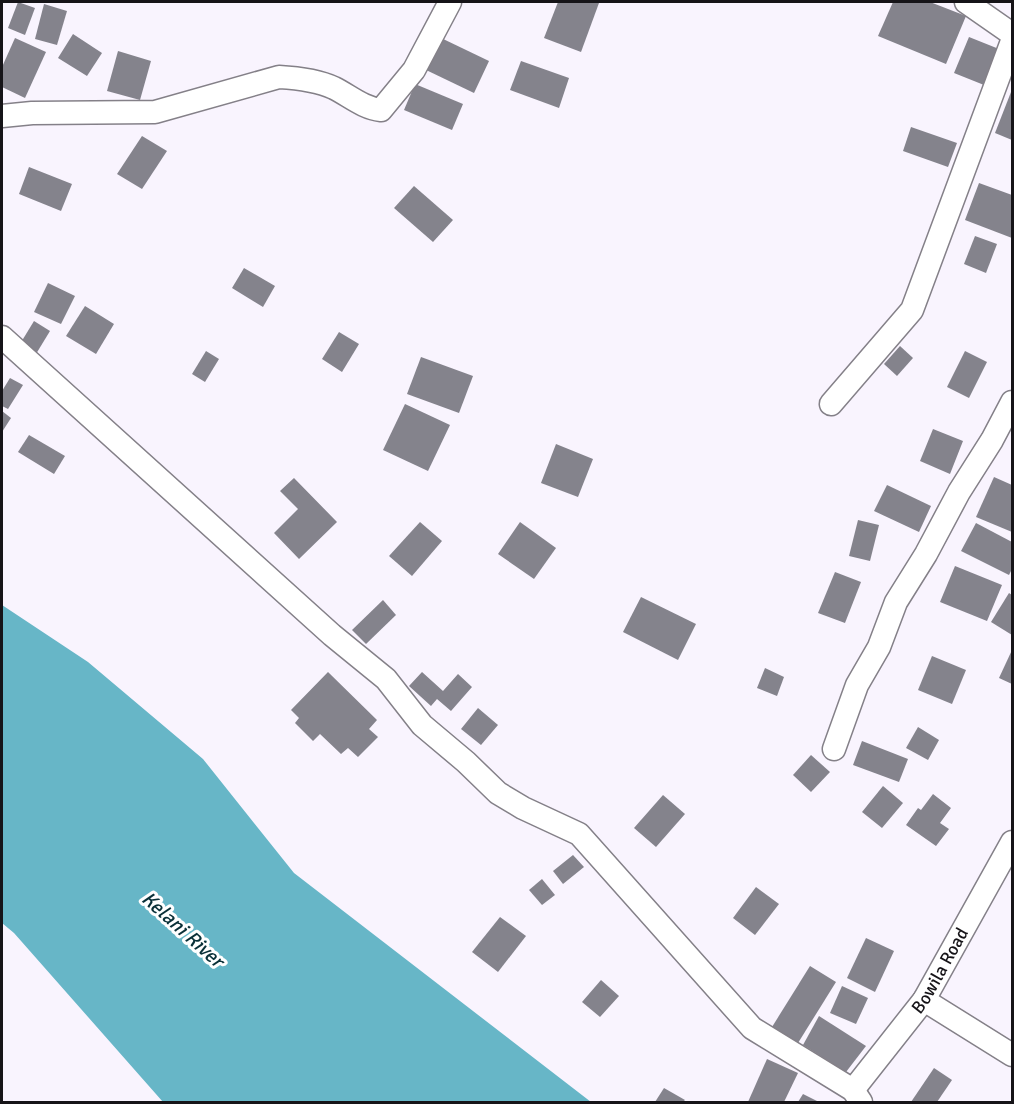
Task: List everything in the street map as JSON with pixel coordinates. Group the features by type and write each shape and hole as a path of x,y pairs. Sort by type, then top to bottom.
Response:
{"street":[{"path":"2,116 32,113 155,112 279,76 300,78 332,87 369,109 381,110 414,70 450,2"},
{"path":"966,2 1012,34"},
{"path":"831,404 912,310 1012,41"},
{"path":"2,337 332,635 386,679 422,725 498,793 523,808 579,834 752,1028 857,1096"},
{"path":"834,749 856,685 879,647 896,602 926,554 959,492 992,440 1012,402"},
{"name":"Bowila Road","path":"857,1096 924,1000 1012,842"},
{"path":"924,1000 1012,1055"}],"water":[{"name":"Kelani River","path":"2,605 88,662 203,759 294,873 591,1102 163,1102 14,933 2,923"}],"building":[{"path":"18,2 35,8 25,35 8,28"},
{"path":"558,2 599,3 581,52 544,38"},
{"path":"893,2 930,2 966,16 946,64 878,36"},
{"path":"44,4 67,11 57,45 35,39"},
{"path":"73,34 102,53 87,76 58,58"},
{"path":"439,37 489,61 474,93 424,69"},
{"path":"969,37 999,49 984,85 954,73"},
{"path":"15,38 46,52 25,98 2,87 2,67"},
{"path":"118,51 151,61 140,100 107,91"},
{"path":"521,61 569,78 559,108 510,90"},
{"path":"415,84 463,104 452,130 404,110"},
{"path":"1012,93 1012,140 995,133"},
{"path":"911,127 957,143 948,167 903,151"},
{"path":"142,136 167,151 142,189 117,174"},
{"path":"29,167 72,184 61,211 19,194"},
{"path":"979,183 1012,195 1012,238 965,220"},
{"path":"414,186 453,220 433,242 394,208"},
{"path":"975,236 997,244 986,273 964,264"},
{"path":"244,268 275,286 263,307 232,288"},
{"path":"48,283 75,296 61,324 34,312"},
{"path":"85,306 114,324 96,354 66,336"},
{"path":"34,321 50,331 36,354 20,344"},
{"path":"339,332 359,344 342,372 322,359"},
{"path":"900,346 913,358 897,376 884,364"},
{"path":"206,351 219,359 205,382 192,374"},
{"path":"965,351 987,362 969,398 947,387"},
{"path":"421,357 473,376 459,413 407,394"},
{"path":"10,378 23,385 8,409 2,406 2,391"},
{"path":"405,404 450,425 428,471 383,450"},
{"path":"2,411 11,418 2,432"},
{"path":"933,429 963,441 950,474 920,461"},
{"path":"29,435 65,456 54,474 18,452"},
{"path":"556,444 593,459 578,497 541,483"},
{"path":"994,477 1012,485 1012,532 976,517"},
{"path":"294,478 337,522 299,559 274,533 298,509 280,491"},
{"path":"887,485 931,506 919,532 874,511"},
{"path":"858,520 879,525 870,561 849,556"},
{"path":"420,522 442,541 412,576 389,556"},
{"path":"520,522 556,548 534,579 498,554"},
{"path":"976,523 1012,542 1012,569 1009,575 961,551"},
{"path":"955,566 1002,585 987,621 940,602"},
{"path":"835,572 861,582 845,623 818,613"},
{"path":"1009,593 1012,595 1012,635 991,622"},
{"path":"641,597 696,624 678,660 623,632"},
{"path":"383,600 396,615 366,644 352,630"},
{"path":"1012,650 1012,684 999,678"},
{"path":"932,656 966,670 952,704 918,690"},
{"path":"765,668 784,677 777,696 757,688"},
{"path":"328,672 377,720 369,729 378,737 358,757 348,748 341,754 320,734 313,741 295,723 299,718 291,710"},
{"path":"422,672 443,691 458,674 472,687 451,711 437,699 431,706 409,686"},
{"path":"478,708 498,725 481,745 461,729"},
{"path":"918,727 939,740 928,760 906,748"},
{"path":"862,741 908,759 899,782 853,765"},
{"path":"811,755 830,772 811,792 793,775"},
{"path":"883,786 903,803 882,828 862,812"},
{"path":"933,794 951,808 940,823 949,829 936,846 906,825 918,808 921,810"},
{"path":"663,795 685,814 656,847 634,828"},
{"path":"573,855 584,867 563,884 553,871"},
{"path":"542,879 555,895 542,905 529,890"},
{"path":"756,887 779,904 755,935 733,918"},
{"path":"500,917 526,936 498,972 472,952"},
{"path":"866,938 894,951 875,992 847,978"},
{"path":"810,966 836,982 798,1043 772,1027"},
{"path":"601,980 619,996 600,1017 582,1002"},
{"path":"842,986 868,998 856,1024 830,1013"},
{"path":"819,1016 866,1046 846,1072 803,1045"},
{"path":"767,1059 798,1073 784,1102 748,1102"},
{"path":"934,1068 952,1080 937,1102 911,1102"},
{"path":"664,1088 685,1100 683,1102 655,1102"},
{"path":"803,1094 819,1102 798,1102"}]}
